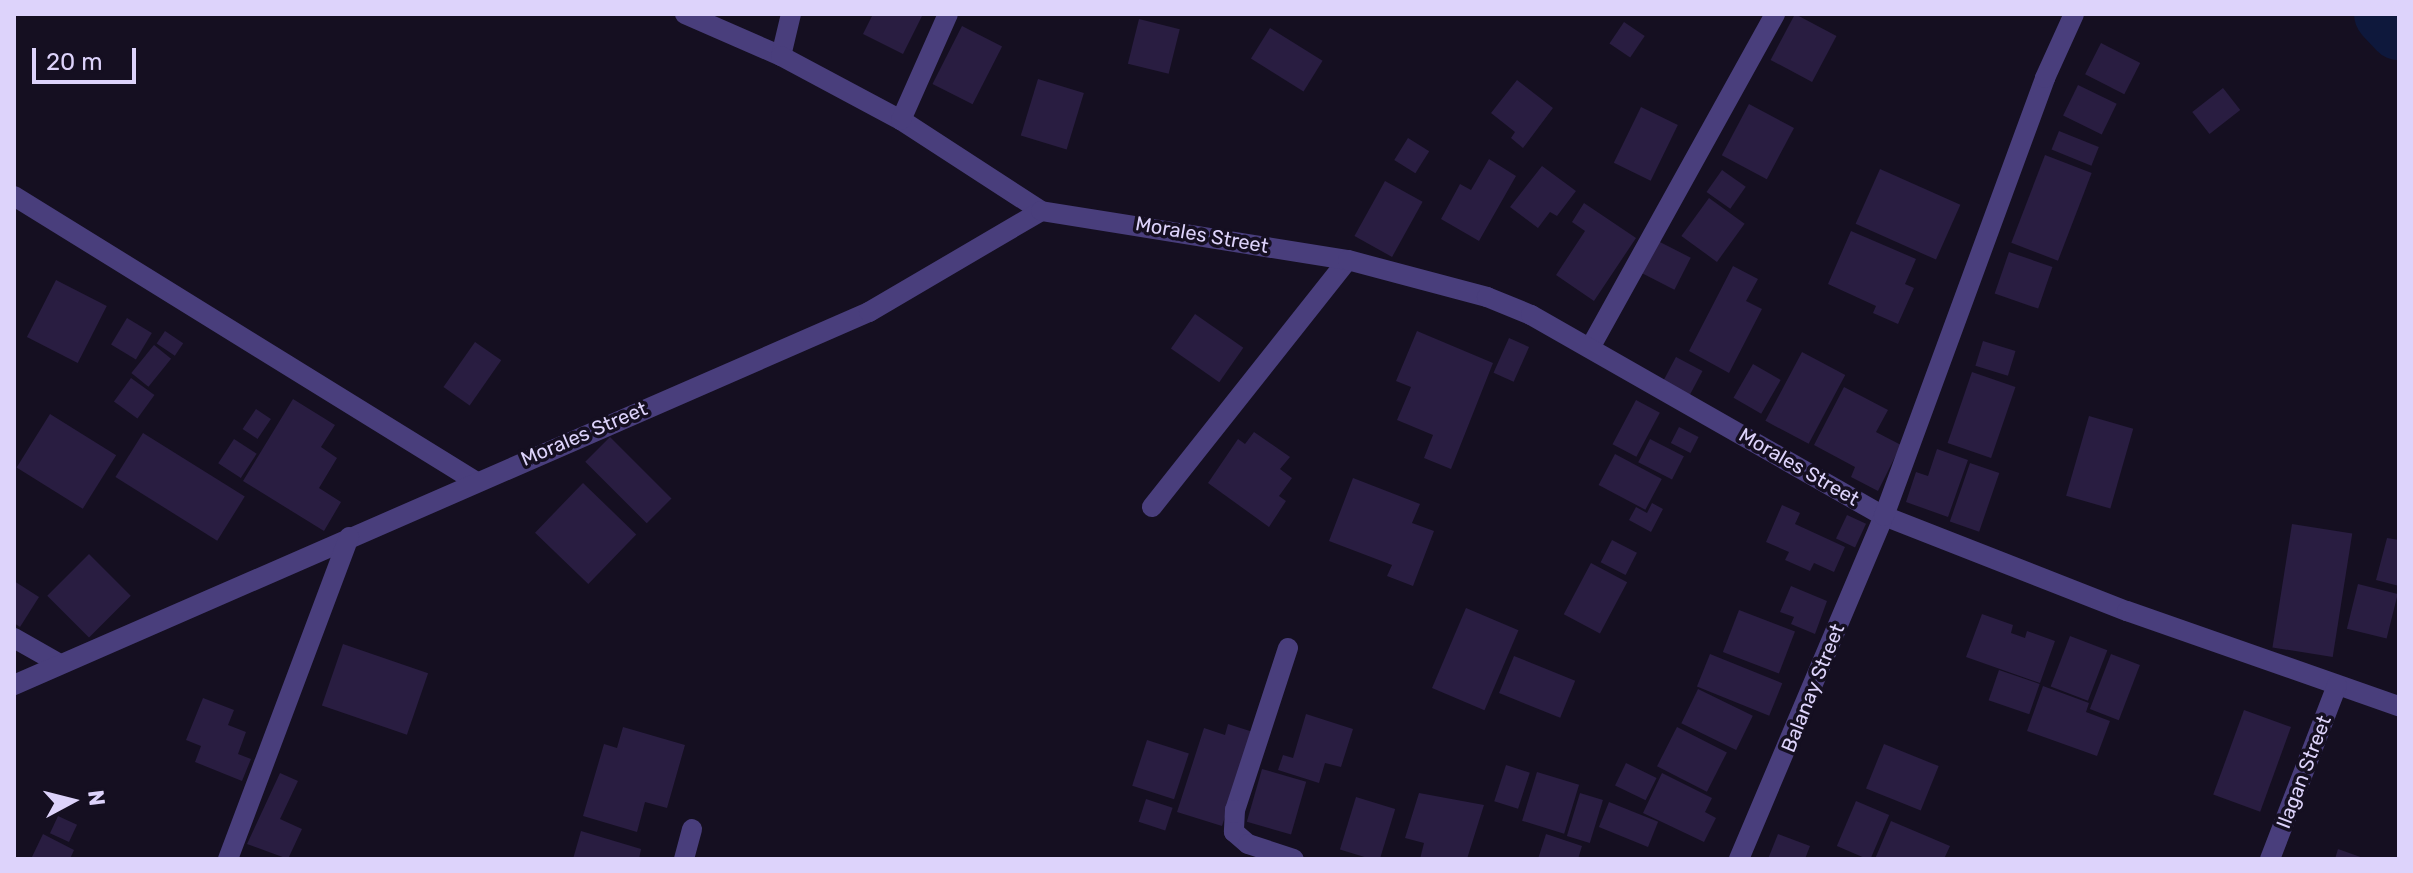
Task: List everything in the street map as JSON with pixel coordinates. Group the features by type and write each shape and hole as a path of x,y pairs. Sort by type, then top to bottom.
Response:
{"street":[{"path":"685,14 781,56 901,120 1041,211"},
{"path":"781,56 791,14"},
{"path":"901,120 948,14"},
{"path":"1590,348 1775,14"},
{"name":"Balanay Street","path":"1739,859 1884,516 2045,78 2074,14"},
{"path":"14,196 475,481"},
{"name":"Morales Street","path":"14,685 475,481 869,312 1041,211 1348,260 1487,297 1590,348 1884,516 2127,611 2399,706"},
{"path":"1152,507 1348,260"},
{"path":"228,859 349,537"},
{"path":"14,638 60,664"},
{"path":"1288,648 1235,810 1234,832 1248,844 1294,859"},
{"name":"Ilagan Street","path":"2270,859 2337,685"},
{"path":"684,859 692,829"}],"building":[{"path":"873,14 923,14 903,54 863,34"},
{"path":"1795,14 1836,36 1812,82 1771,60"},
{"path":"1139,19 1180,29 1169,74 1128,64"},
{"path":"1624,22 1645,36 1630,58 1609,44"},
{"path":"962,26 1002,46 973,104 932,84"},
{"path":"1270,28 1323,61 1304,91 1251,59"},
{"path":"2101,43 2140,63 2124,94 2085,74"},
{"path":"1038,79 1084,93 1067,149 1021,135"},
{"path":"1517,80 1553,108 1523,148 1511,138 1515,132 1491,113"},
{"path":"2078,85 2117,104 2102,134 2063,116"},
{"path":"2223,88 2240,110 2210,134 2192,112"},
{"path":"1749,104 1794,128 1767,179 1722,155"},
{"path":"1641,107 1678,125 1651,181 1614,163"},
{"path":"2059,131 2099,147 2091,166 2052,150"},
{"path":"1408,138 1429,151 1415,173 1394,160"},
{"path":"2045,155 2092,173 2058,261 2011,243"},
{"path":"1489,159 1516,176 1479,241 1441,219 1460,184 1471,190"},
{"path":"1542,166 1576,191 1557,216 1550,212 1538,228 1510,207"},
{"path":"1880,169 1960,205 1936,260 1856,224"},
{"path":"1722,170 1746,187 1730,209 1707,192"},
{"path":"1385,181 1423,202 1392,257 1354,236"},
{"path":"1709,198 1745,224 1717,262 1681,236"},
{"path":"1584,203 1636,238 1594,301 1556,275 1585,231 1572,222"},
{"path":"1851,231 1916,259 1905,284 1914,288 1898,324 1873,313 1876,306 1828,284"},
{"path":"1656,240 1691,258 1674,290 1640,272"},
{"path":"2009,252 2052,267 2038,309 1995,294"},
{"path":"1733,266 1758,279 1746,301 1762,309 1729,373 1689,351"},
{"path":"56,280 107,306 78,363 27,337"},
{"path":"1195,314 1243,348 1219,382 1171,348"},
{"path":"127,318 152,333 136,360 111,345"},
{"path":"165,331 183,343 175,356 157,343"},
{"path":"1417,331 1493,363 1451,469 1424,458 1433,435 1397,420 1411,387 1396,381"},
{"path":"1509,338 1529,347 1514,382 1494,373"},
{"path":"1983,341 2016,351 2008,376 1975,366"},
{"path":"475,342 501,360 470,405 443,387"},
{"path":"154,345 171,359 148,387 131,373"},
{"path":"1802,352 1845,375 1809,444 1765,421"},
{"path":"1676,357 1702,371 1689,396 1663,382"},
{"path":"1753,364 1781,380 1761,414 1734,398"},
{"path":"1972,372 2015,387 1991,458 1948,443"},
{"path":"131,378 154,395 137,419 114,401"},
{"path":"1844,387 1888,410 1876,432 1901,445 1878,491 1851,477 1855,467 1814,445"},
{"path":"293,399 335,425 321,447 337,458 319,488 341,502 324,531 243,481"},
{"path":"1636,400 1660,413 1636,457 1613,444"},
{"path":"256,409 271,419 258,439 243,429"},
{"path":"50,414 116,455 83,509 17,467"},
{"path":"2089,416 2133,429 2110,508 2066,496"},
{"path":"1679,427 1699,437 1690,453 1671,443"},
{"path":"1254,432 1290,457 1280,469 1292,478 1279,496 1286,501 1269,527 1208,483 1238,439 1245,444"},
{"path":"143,433 245,497 217,541 115,477"},
{"path":"610,437 672,499 647,523 585,462"},
{"path":"234,439 257,454 241,478 218,463"},
{"path":"1650,439 1684,456 1672,479 1638,462"},
{"path":"1937,449 1968,460 1948,517 1906,502 1916,472 1928,476"},
{"path":"1615,454 1662,479 1645,510 1599,485"},
{"path":"1970,463 1999,473 1979,532 1950,522"},
{"path":"1353,478 1420,504 1412,523 1434,531 1413,586 1387,576 1392,565 1329,541"},
{"path":"583,483 636,534 588,584 535,533"},
{"path":"1652,503 1663,509 1651,532 1629,520 1636,507 1647,513"},
{"path":"1782,505 1800,513 1795,524 1845,547 1834,572 1814,563 1810,571 1785,560 1789,552 1766,542"},
{"path":"1847,515 1866,524 1855,547 1836,539"},
{"path":"2292,524 2352,534 2333,657 2272,647"},
{"path":"2387,538 2399,540 2399,586 2376,580"},
{"path":"1612,540 1637,553 1626,575 1601,562"},
{"path":"89,554 131,596 89,637 47,596"},
{"path":"1591,563 1627,582 1600,633 1564,614"},
{"path":"14,581 39,597 20,627 14,623"},
{"path":"2358,584 2398,594 2387,639 2347,629"},
{"path":"1791,586 1827,601 1815,634 1791,624 1794,617 1780,612"},
{"path":"1466,608 1518,630 1484,710 1432,688"},
{"path":"1739,610 1795,632 1779,674 1723,652"},
{"path":"1982,614 2013,625 2011,633 2025,638 2027,631 2055,641 2040,683 1966,657"},
{"path":"2070,636 2107,650 2088,701 2051,686"},
{"path":"343,644 428,673 407,735 322,705"},
{"path":"1710,654 1782,683 1769,716 1697,686"},
{"path":"2111,654 2140,665 2119,720 2090,709"},
{"path":"1514,656 1575,681 1560,718 1499,693"},
{"path":"1999,670 2040,684 2029,714 1989,700"},
{"path":"2043,686 2089,703 2086,712 2110,721 2097,756 2027,731"},
{"path":"1698,689 1753,716 1736,750 1681,723"},
{"path":"203,698 234,710 228,725 246,732 238,754 251,759 242,781 195,762 201,746 186,740"},
{"path":"2244,710 2291,727 2260,812 2213,795"},
{"path":"1306,714 1353,729 1341,767 1325,763 1319,783 1278,770 1283,755 1293,758"},
{"path":"1228,724 1253,732 1222,826 1177,812 1204,728 1225,735"},
{"path":"623,727 685,745 667,808 645,802 637,832 583,816 604,744 617,748"},
{"path":"1677,727 1727,752 1707,792 1657,766"},
{"path":"1147,740 1189,754 1174,799 1132,786"},
{"path":"1884,744 1939,766 1921,811 1866,789"},
{"path":"1626,763 1657,778 1646,800 1615,785"},
{"path":"1506,765 1530,773 1518,809 1494,801"},
{"path":"1262,769 1306,782 1291,835 1247,822"},
{"path":"1537,772 1579,785 1564,834 1522,821"},
{"path":"280,773 298,781 280,819 302,829 288,859 247,844"},
{"path":"1662,773 1712,798 1705,812 1716,818 1704,842 1643,813"},
{"path":"1419,793 1484,805 1467,859 1420,859 1424,843 1405,838"},
{"path":"1580,793 1603,800 1590,843 1567,836"},
{"path":"1356,797 1395,809 1380,859 1340,850"},
{"path":"1146,799 1173,808 1165,830 1139,822"},
{"path":"1856,801 1889,815 1870,859 1837,846"},
{"path":"1609,802 1658,822 1648,847 1599,827"},
{"path":"58,816 77,825 69,842 50,833"},
{"path":"1891,821 1950,846 1944,859 1875,859"},
{"path":"581,831 641,849 639,859 573,859"},
{"path":"43,834 74,850 70,859 31,859"},
{"path":"1546,834 1582,846 1578,859 1538,859"},
{"path":"1778,834 1810,846 1805,859 1768,859"},
{"path":"2338,849 2366,859 2335,859"}],"waterway":[{"path":"2385,14 2399,29"}]}
